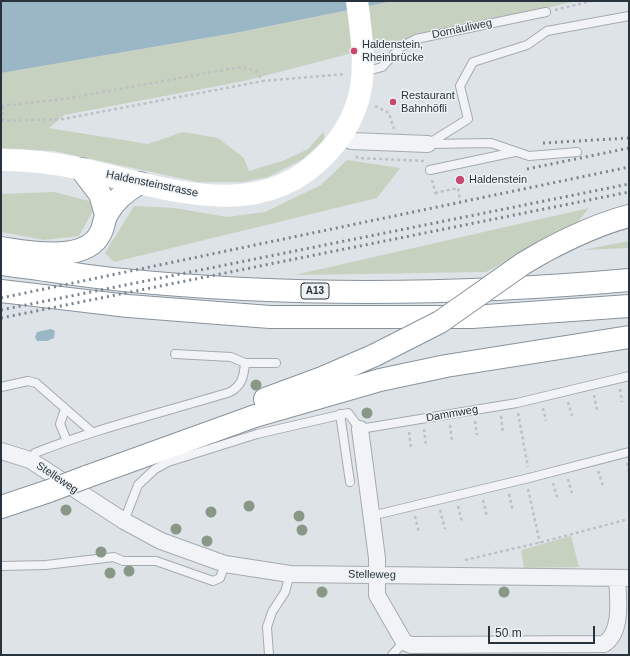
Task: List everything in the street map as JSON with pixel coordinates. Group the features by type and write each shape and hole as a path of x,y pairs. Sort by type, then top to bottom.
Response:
{"main road":[{"path":"357,1 364,63"},
{"name":"Haldensteinstrasse","path":"1,160 38,162 81,168 140,183 201,195 239,196 255,193 286,183 306,172 324,156 341,135 352,116 357,102 364,63"},
{"path":"81,168 100,194 106,215"},
{"path":"1,248 40,253 75,252 90,245 101,233 106,215 122,195 140,183"},
{"path":"136,458 219,417 322,378 375,355 440,322 508,274 543,252 582,232 629,216"},
{"name":"A13","path":"1,264 124,280 308,291 460,291 629,280"},
{"path":"1,290 128,306 270,317 472,317 629,306"},
{"path":"1,507 49,491 136,458 293,404 380,380 446,366 629,337"}],"street":[{"path":"341,135 351,141 428,144"},
{"path":"360,429 377,558 377,595 404,642 418,645 604,644 610,640 616,628 623,578"},
{"name":"Stelleweg","path":"1,451 30,460 124,521 161,541 225,564 290,574 623,578"}],"lane":[{"name":"Dornäuliweg","path":"364,63 382,67 401,47 416,39 546,12"},
{"path":"428,144 468,119 460,86 472,62 527,45 546,31 629,16"},
{"path":"428,144 491,143 529,156 577,152"},
{"path":"430,170 516,152"},
{"path":"175,354 231,356 246,363 276,363"},
{"name":"Stelleweg","path":"30,460 35,453 92,432 124,424 230,392 239,385 244,375 246,363"},
{"name":"Dammweg","path":"360,429 517,403 629,376"},
{"path":"1,388 28,381 36,383 92,432"},
{"path":"65,409 60,424 67,441"},
{"path":"124,521 138,485 143,478 162,466 257,434 340,414 348,413 360,429"},
{"path":"340,414 350,482"},
{"path":"372,516 527,479 629,452"},
{"path":"1,566 46,565 114,556 123,561 156,560 213,581 220,578 225,564"},
{"path":"269,655 267,627 272,612 285,592 290,574"},
{"path":"392,655 404,642"}],"path":[{"path":"546,12 591,1"},
{"path":"263,81 256,72 240,67 64,98 2,106 2,121 63,119 263,81 326,76"},
{"path":"372,104 378,109 389,113 394,131"},
{"path":"355,155 358,158 428,161 436,194 458,188 460,200"},
{"path":"592,385 597,410"},
{"path":"566,391 572,416"},
{"path":"517,403 527,479 540,543"},
{"path":"499,406 504,433"},
{"path":"474,410 477,435"},
{"path":"448,414 452,442"},
{"path":"422,419 426,446"},
{"path":"407,421 411,449"},
{"path":"596,460 603,486"},
{"path":"550,472 557,497"},
{"path":"506,484 513,511"},
{"path":"481,490 487,517"},
{"path":"455,496 462,522"},
{"path":"438,500 445,529"},
{"path":"413,506 419,533"},
{"path":"464,560 540,543 629,519"}],"green space":[{"path":"393,1 577,1 395,42 244,81 64,115 49,128 148,144 183,132 218,138 244,158 249,171 285,160 308,149 324,131 324,140 303,159 268,177 243,182 198,182 54,151 1,148 1,73 235,33"},
{"path":"347,160 400,168 377,198 114,262 105,253 134,206 174,208 227,217 265,212 321,185"},
{"path":"54,192 97,203 79,236 44,240 1,232 1,194"},
{"path":"589,208 576,224 486,272 295,275"},
{"path":"629,241 629,248 582,250"},
{"path":"571,536 579,567 524,568 521,550"}],"water":[{"path":"1,1 393,1 235,33 1,73"},
{"path":"51,329 55,331 54,338 47,341 37,341 35,337 37,332"}],"railway":[{"path":"543,143 629,138"},
{"path":"527,169 629,148"},
{"path":"1,298 629,167"},
{"path":"1,310 629,184"},
{"path":"1,318 629,192"}],"place":[{"name":"Haldenstein, Rheinbrücke","path":"354,51"},
{"name":"Restaurant Bahnhöfli","path":"393,102"},
{"name":"Haldenstein","path":"460,180"}]}
